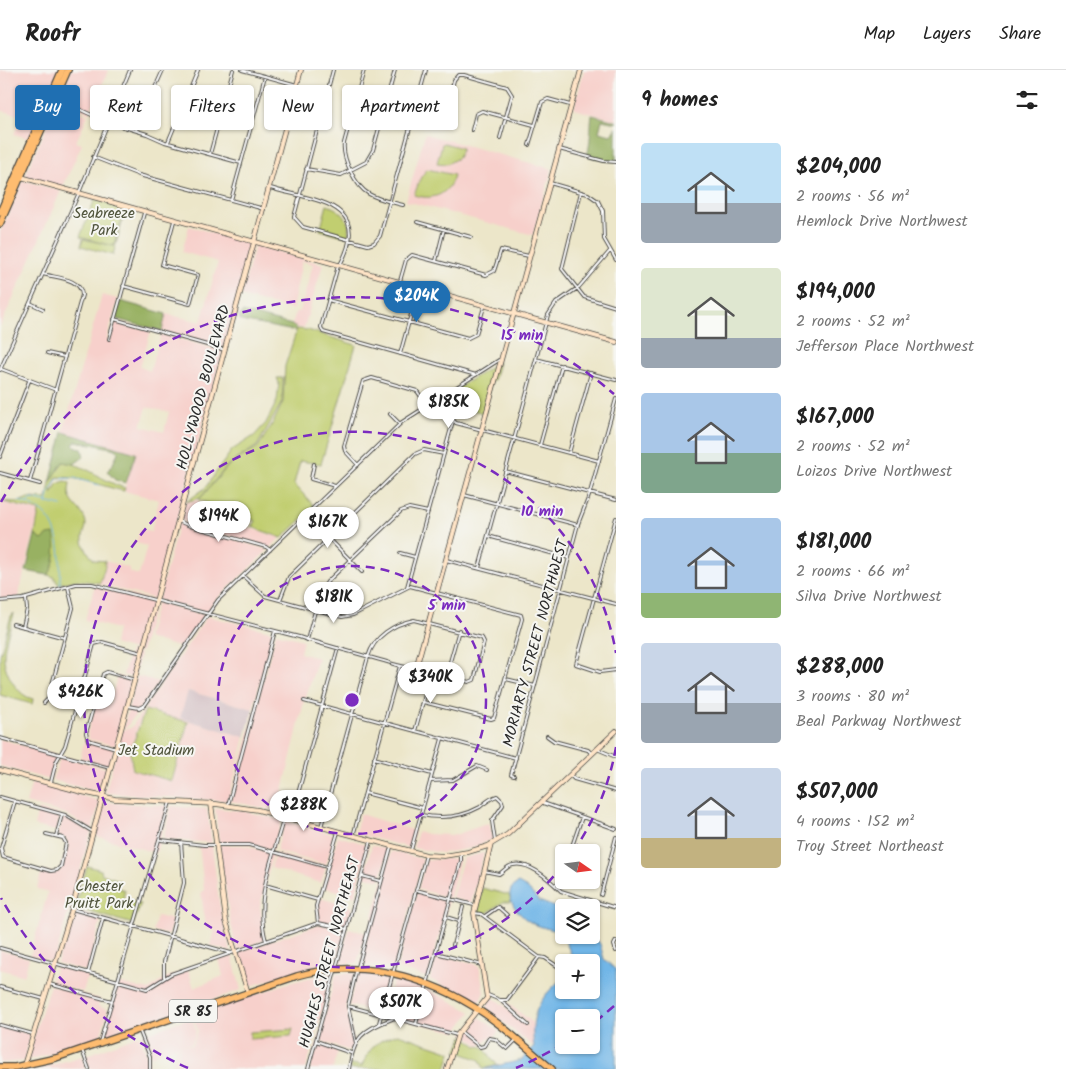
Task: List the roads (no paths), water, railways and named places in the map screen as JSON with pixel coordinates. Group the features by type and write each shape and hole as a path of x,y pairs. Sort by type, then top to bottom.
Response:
{"highway":[{"path":"57,85 62,70"},
{"path":"60,85 68,70"},
{"path":"0,212 38,130"},
{"path":"0,224 18,176"},
{"name":"SR 85","path":"0,1067 23,1067 82,1050 300,975 336,969 357,968 394,973 428,984 478,1011 517,1039 552,1069"}],"street":[{"path":"123,85 130,70"},
{"path":"156,85 163,70"},
{"path":"168,142 198,70"},
{"path":"210,154 233,70"},
{"path":"242,70 295,85"},
{"name":"HOLLYWOOD BOULEVARD","path":"298,85 302,70"},
{"path":"334,70 294,213 298,224 368,245 377,241 409,130"},
{"path":"364,70 344,147 345,157 365,191 403,205"},
{"path":"306,169 337,176 352,171 366,162 372,153 395,70"},
{"path":"422,85 426,70"},
{"path":"416,668 581,70"},
{"path":"453,85 455,78 464,75 510,89 512,95 500,138"},
{"path":"231,200 265,76"},
{"path":"529,145 543,100 548,99 571,106"},
{"path":"472,130 475,116 480,111 534,125"},
{"path":"56,390 0,369 78,194 104,130"},
{"path":"136,130 168,142 241,163"},
{"name":"HOLLYWOOD BOULEVARD","path":"23,1067 72,909 285,130"},
{"path":"559,149 604,161 616,162"},
{"path":"93,157 139,175 264,209"},
{"path":"18,176 254,244 616,342"},
{"path":"550,183 594,197 601,205 604,236 616,260"},
{"path":"269,188 340,210 349,224 348,240 328,300 321,327 322,331 476,375"},
{"path":"581,192 561,265 563,272 576,289 586,298 616,307"},
{"path":"109,338 144,212"},
{"path":"123,286 190,304 198,275 162,265 174,221"},
{"path":"417,222 471,237"},
{"path":"436,261 444,229"},
{"path":"399,284 408,256 415,255 488,275 494,272 501,250 530,257"},
{"path":"479,568 546,324 554,306 576,289 610,251"},
{"path":"30,481 81,299 82,289 75,283 42,274"},
{"path":"400,354 418,289"},
{"path":"328,300 471,338 476,334 484,307"},
{"path":"30,303 43,309"},
{"path":"114,320 225,350"},
{"path":"47,353 65,357"},
{"path":"128,706 139,708 145,705 207,614 243,576 400,424 426,405 502,359"},
{"path":"536,359 616,380"},
{"path":"540,445 562,365"},
{"path":"569,453 592,373"},
{"path":"358,465 345,451 344,446 363,380 372,378 417,390 426,405"},
{"path":"0,457 29,381"},
{"path":"438,398 454,421 599,461"},
{"name":"MORIARTY STREET NORTHWEST","path":"514,776 511,776 560,590 616,399"},
{"path":"390,414 400,424"},
{"path":"407,587 454,421"},
{"path":"280,600 289,577 415,454 428,450 444,454"},
{"path":"314,464 311,479 336,486"},
{"path":"505,471 616,500"},
{"path":"0,473 40,484"},
{"path":"464,495 578,525"},
{"path":"307,640 315,610 325,585 401,511 408,508 428,512"},
{"path":"306,515 362,572"},
{"path":"616,518 576,664 604,672 616,670"},
{"path":"178,521 270,550"},
{"path":"612,532 616,533"},
{"path":"488,536 569,558"},
{"path":"400,553 415,557"},
{"path":"446,560 616,604"},
{"path":"243,576 259,592 280,600 342,617 350,616 407,587 437,592 521,615 522,619 496,716 492,719 423,702"},
{"path":"0,601 26,599 68,587 92,584 338,648 368,657 400,666 416,668 471,682 477,669 484,639 429,622 412,620 380,636 373,642 368,657 321,827"},
{"path":"44,703 48,699 74,606 68,587"},
{"path":"23,627 27,609 26,599"},
{"path":"13,624 65,638"},
{"path":"446,676 459,630"},
{"path":"228,805 276,632"},
{"path":"50,784 60,754 65,746 92,648 96,643 102,642 142,653"},
{"path":"291,819 338,648"},
{"path":"353,836 400,666"},
{"path":"116,748 88,740 86,733 103,674 107,672 134,680"},
{"path":"415,731 431,672"},
{"path":"506,678 535,686"},
{"path":"304,701 516,758"},
{"path":"0,770 102,796 228,805 284,817 411,852 426,855 461,854 493,843 515,829 615,733"},
{"path":"547,736 554,741 588,750 592,754"},
{"path":"0,738 110,768"},
{"path":"411,852 442,738"},
{"path":"597,749 616,757"},
{"path":"374,758 432,774"},
{"path":"430,781 453,780 477,766 487,770"},
{"path":"570,776 574,779 616,790"},
{"path":"365,792 423,808"},
{"path":"421,815 456,816 473,810 496,796 502,801 503,806 492,821 493,843 474,913 487,995 478,1011 459,1033 447,1069"},
{"path":"0,797 62,814 93,832"},
{"path":"14,801 1,848 3,857 51,871 57,870 61,866 66,845 63,838 46,834"},
{"path":"100,1044 161,840 170,802"},
{"path":"211,803 215,844 232,953 248,992"},
{"path":"542,803 616,829"},
{"path":"56,836 62,814"},
{"path":"266,941 261,912 265,885 284,817"},
{"path":"573,844 582,817"},
{"path":"318,923 316,910 318,900 338,832"},
{"path":"601,895 616,837"},
{"path":"161,840 242,844 327,866"},
{"name":"HUGHES STREET NORTHEAST","path":"308,1069 371,841"},
{"path":"164,977 164,962 184,878 181,842"},
{"path":"356,1043 348,1006 391,846"},
{"path":"416,1024 451,899 461,854"},
{"path":"379,1023 426,855"},
{"path":"484,871 499,874 511,865 522,865 555,883"},
{"path":"362,876 381,881"},
{"path":"265,885 318,900"},
{"path":"559,889 561,892 616,908"},
{"path":"416,890 475,905"},
{"path":"453,945 463,907"},
{"path":"486,915 499,908 507,915"},
{"path":"72,909 232,953"},
{"path":"474,913 486,915 539,957 545,958 555,965"},
{"path":"446,917 460,921"},
{"path":"88,973 103,918"},
{"path":"0,948 147,989 153,988 164,977 318,923 347,929"},
{"path":"616,941 614,945 616,951"},
{"path":"218,949 221,957"},
{"path":"436,953 483,965"},
{"path":"500,1000 508,1000 539,957"},
{"path":"49,984 112,1001"},
{"path":"0,987 44,999"},
{"path":"487,995 500,1000 528,1025"},
{"path":"348,1006 459,1033 480,1047 492,1038 507,1048 517,1039"},
{"path":"349,1069 351,1053 366,1029 393,1018"},
{"path":"0,1024 33,1034"},
{"path":"139,1030 150,1057 150,1069"},
{"path":"316,1041 351,1053"},
{"path":"82,1050 88,1069"}],"water":[{"path":"518,883 527,888 539,901 555,907 555,931 527,920 512,902 510,891"},
{"path":"566,944 600,944 604,959 616,970 616,1069 484,1069 522,1060 534,1046 533,1025 535,1015 543,999 555,985 555,999 600,999 600,954 571,954"}],"waterway":[{"path":"47,504 49,493 57,479 74,478 99,485"},
{"path":"27,503 32,499 62,506"},
{"path":"19,501 33,506 44,513 51,522 59,545 60,585"}],"park label":[{"name":"Seabreeze Park","path":"104,222"},
{"name":"Jet Stadium","path":"156,750"},
{"name":"Chester Pruitt Park","path":"99,894"}]}
